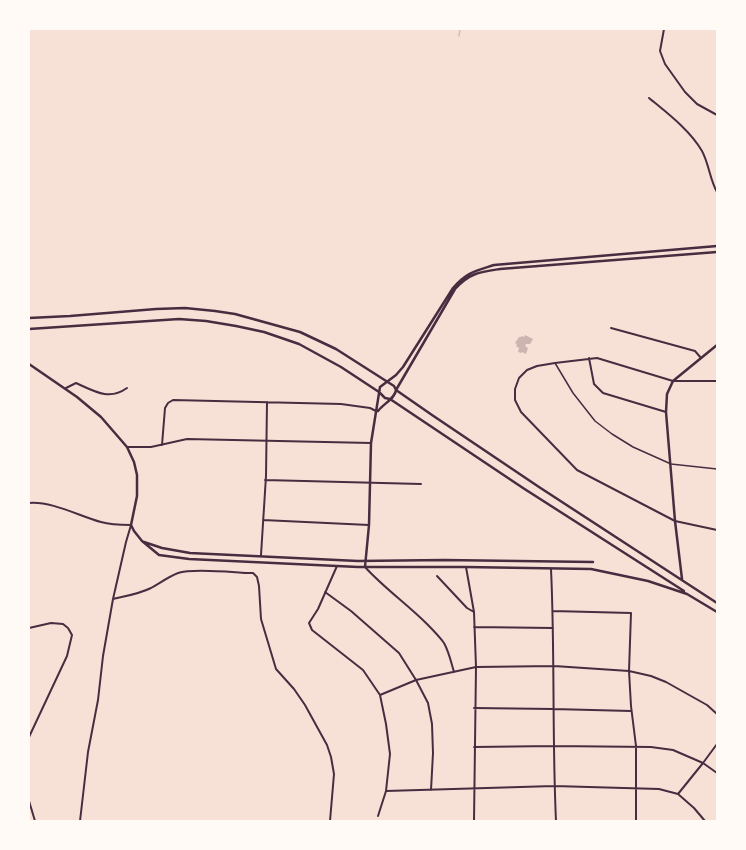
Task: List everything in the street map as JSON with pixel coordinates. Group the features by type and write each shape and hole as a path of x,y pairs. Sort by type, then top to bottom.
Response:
{"street":[{"path":"664,29 660,51 665,64 685,92 697,104 717,115"},
{"path":"649,98 692,136 702,151 708,165 714,188 717,192"},
{"path":"454,672 451,657 444,643 436,633 418,615 378,582 366,567 369,525 371,443 380,387 396,375 403,367 453,288 462,278 475,270 494,265 717,246"},
{"path":"377,411 382,404 394,396 396,390 455,289 463,280 478,272 717,252"},
{"path":"29,318 178,308 200,309 235,314 300,332 336,350 394,386 396,390 539,487 717,603"},
{"path":"29,329 179,319 206,321 236,326 264,332 299,344 341,367 379,392 385,398 390,399 530,492 717,612"},
{"path":"611,328 695,351 701,358"},
{"path":"682,579 670,464 666,412 667,394 673,381 717,345"},
{"path":"589,358 594,384 603,393 666,412"},
{"path":"717,381 673,381 597,358 589,358 536,366 527,370 519,378 515,389 515,400 521,412 577,470 675,521 717,530"},
{"path":"556,363 573,393 595,421 612,434 670,464 717,469"},
{"path":"29,364 77,397 101,417 127,446 134,462 137,475 137,496 113,599 103,656 98,700 88,752 80,821"},
{"path":"64,389 76,383 94,392 106,395 121,392 127,388"},
{"path":"162,445 165,408 171,401 351,404 377,411"},
{"path":"262,555 267,402"},
{"path":"127,446 147,447 187,439 371,443"},
{"path":"265,480 421,484"},
{"path":"29,504 34,503 60,508 100,522 115,525 131,525"},
{"path":"263,520 369,525"},
{"path":"131,525 142,541 159,555 174,558 366,567 592,569 648,582 687,594"},
{"path":"142,541 175,551 367,560 593,562"},
{"path":"551,561 554,666 553,746 556,821"},
{"path":"337,566 318,610 310,623 312,630 362,670 380,695 390,754 386,791 378,816"},
{"path":"466,567 474,612 476,667 474,708 474,821"},
{"path":"113,599 137,594 166,578 180,573 191,571 253,573 257,578 259,586 261,619 276,669 294,689 305,705 327,745 331,756 334,774 330,821"},
{"path":"436,576 467,608 474,612"},
{"path":"325,592 351,611 399,652 428,702 432,724 433,753 431,790"},
{"path":"553,611 631,613 629,671 631,711 636,746 636,821"},
{"path":"29,628 51,623 63,624 68,628 72,635 67,656 29,737"},
{"path":"474,627 553,628"},
{"path":"380,695 416,680 476,667 554,666 629,671 651,676 666,682 707,705 717,714"},
{"path":"474,708 631,711"},
{"path":"678,794 717,744"},
{"path":"474,747 636,746 673,750 703,762 717,773"},
{"path":"386,791 554,786 659,788 678,794 694,808 705,821"},
{"path":"29,801 35,821"}],"building":[{"path":"525,335 533,339 530,344 526,344 525,346 528,348 526,354 518,352 519,348 515,343 519,337 524,337"}],"waterway":[{"path":"459,36 460,29"}]}
